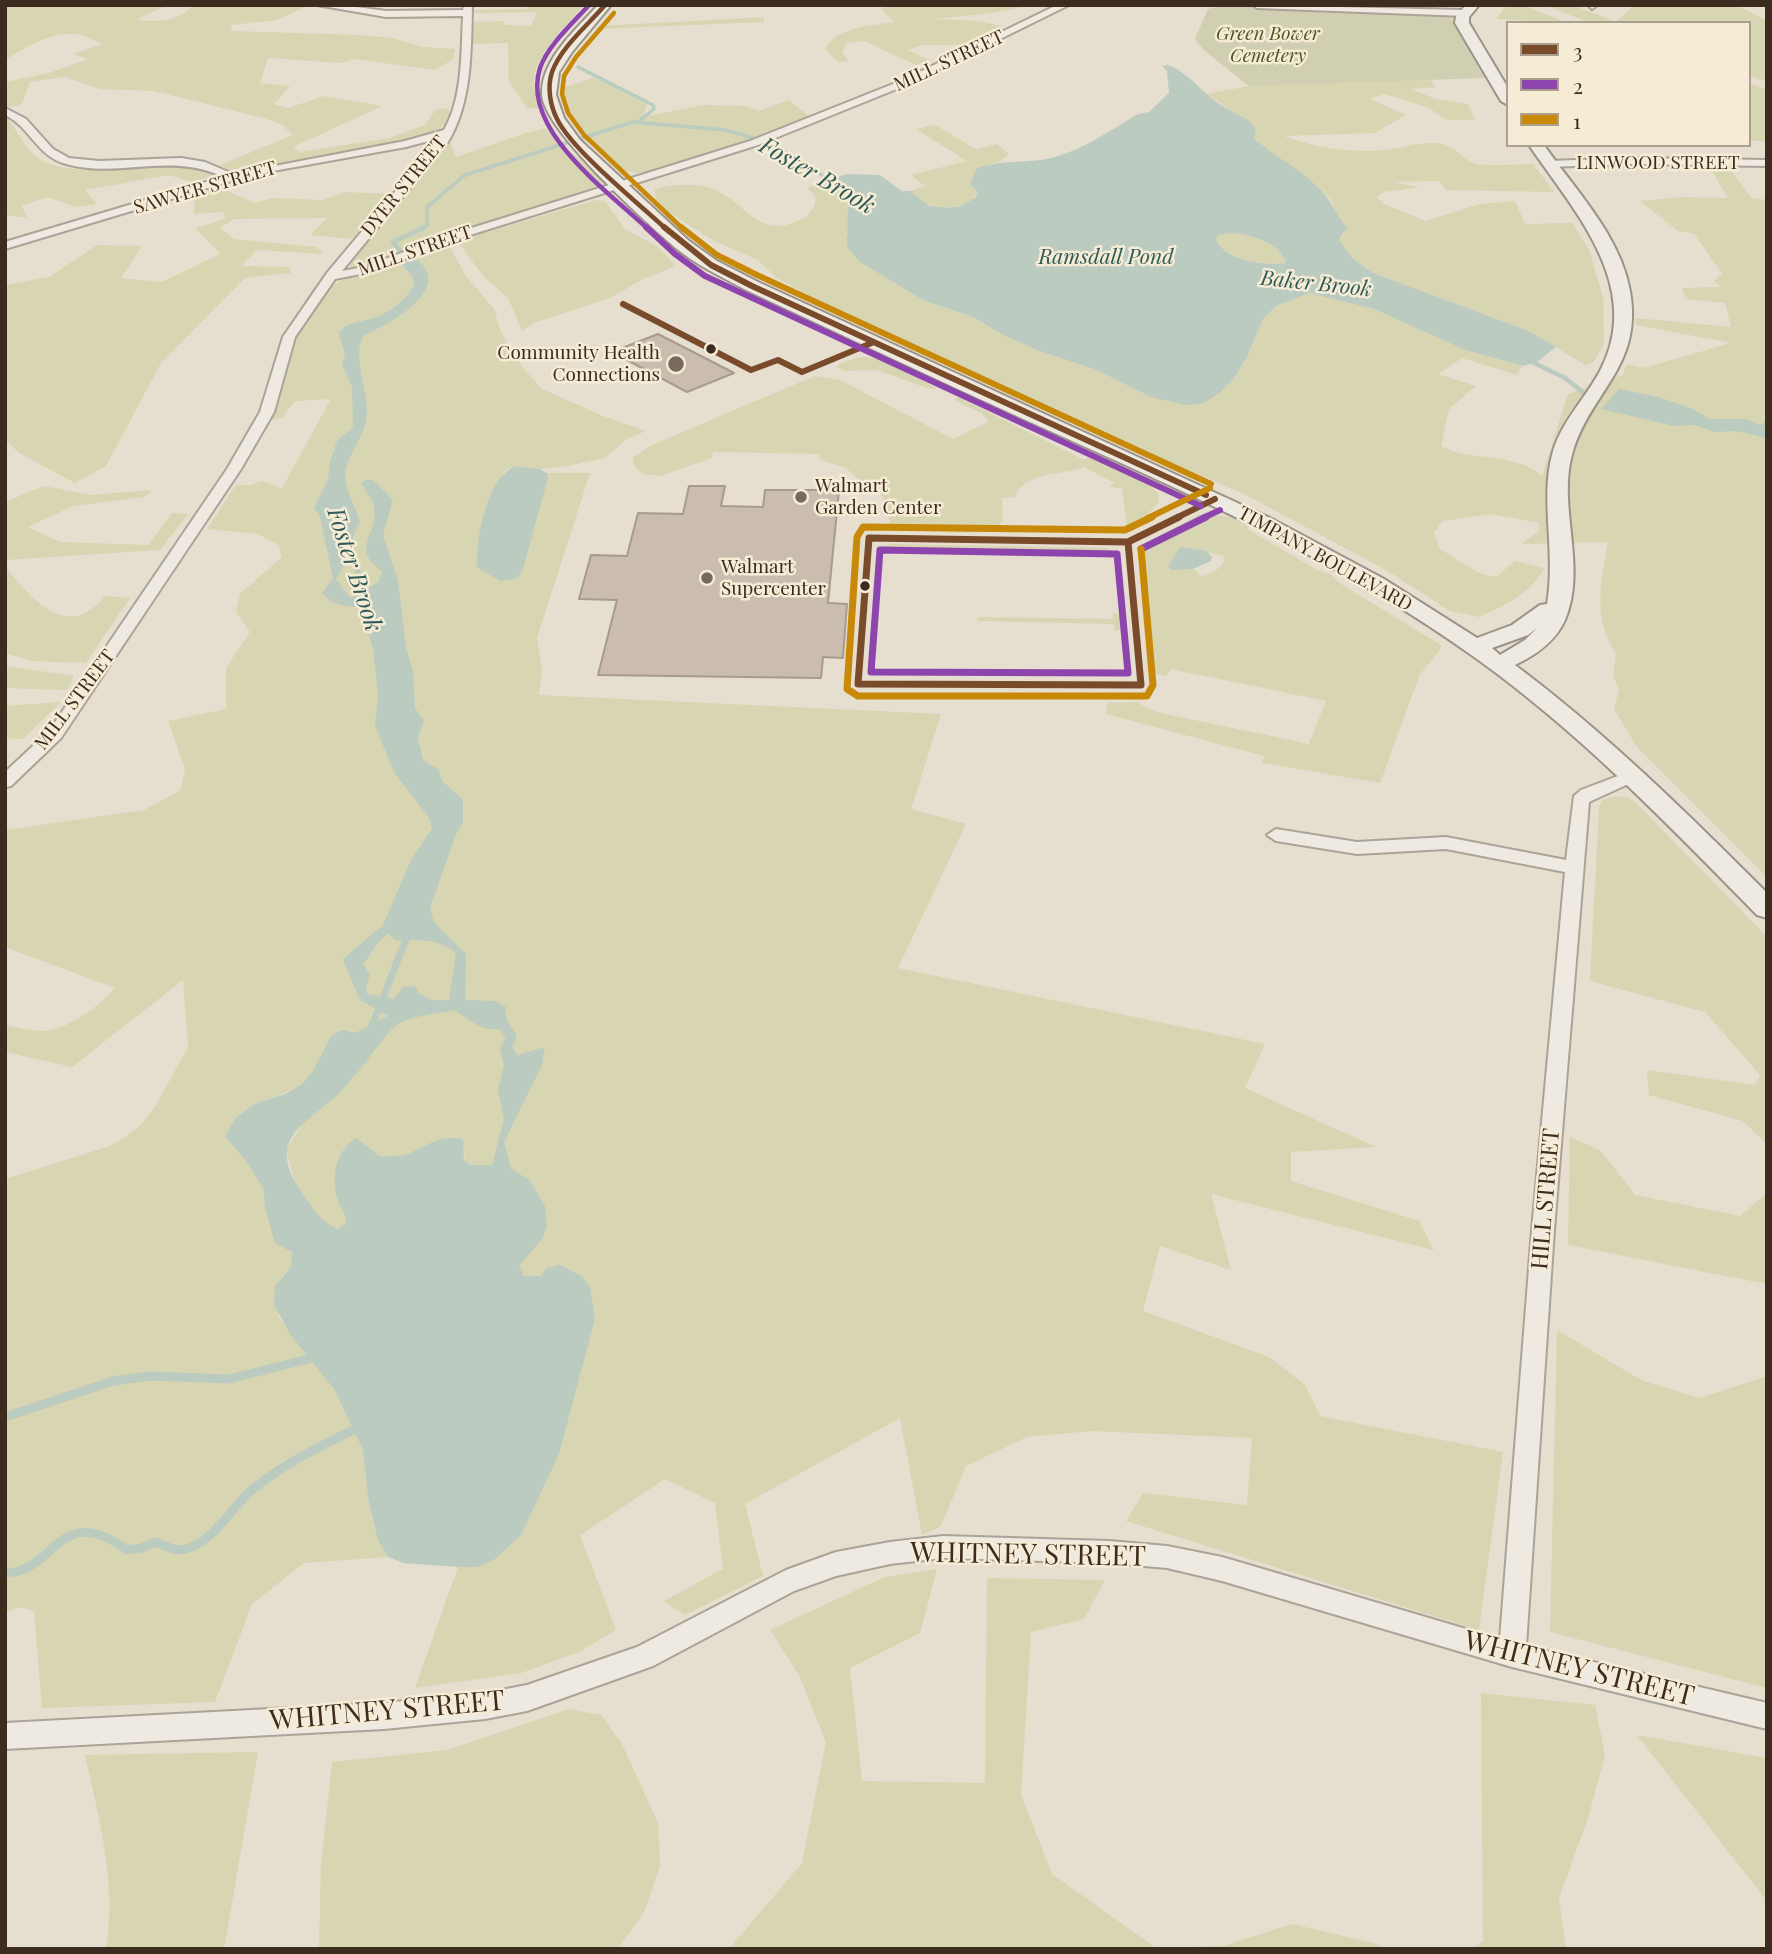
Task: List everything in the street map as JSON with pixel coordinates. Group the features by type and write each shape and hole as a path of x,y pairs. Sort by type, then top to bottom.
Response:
{"main road":[{"name":"TIMPANY BOULEVARD","path":"605,5 566,50 551,76 549,91 552,109 573,141 683,245 714,267 1264,523 1384,589 1475,647 1567,718 1631,776 1767,909"},
{"path":"1469,9 1462,23 1465,32 1506,98"},
{"path":"1498,664 1520,655 1547,630 1556,612 1561,582 1562,547 1556,477 1567,439 1612,367 1621,344 1621,291 1602,242 1537,147"},
{"path":"1475,647 1503,638 1535,622 1556,600"}],"street":[{"path":"321,5 386,14 467,9"},
{"name":"MILL STREET","path":"5,782 55,734 234,469 267,412 289,337 331,276 368,270 414,252 766,139 906,82 1065,5"},
{"path":"1257,5 1469,9"},
{"name":"DYER STREET","path":"331,276 407,187 449,132 455,120 466,73 467,9"},
{"path":"5,111 17,116 53,156 68,161 196,163 232,177"},
{"name":"SAWYER STREET","path":"5,246 157,202 232,177 406,144 449,132"},
{"name":"LINWOOD STREET","path":"1549,164 1631,161 1767,163"},
{"name":"HILL STREET","path":"1512,1655 1542,1244 1580,800 1587,793 1631,776"},
{"path":"1276,835 1357,848 1446,843 1575,868"},
{"name":"WHITNEY STREET","path":"5,1735 384,1716 485,1706 527,1698 644,1657 786,1582 836,1564 890,1553 943,1548 1054,1549 1167,1558 1222,1569 1512,1655 1767,1716"}],"green space":[{"path":"5,5 168,5 137,19 151,21 175,17 193,5 303,5 307,6 277,20 231,25 232,31 358,35 393,38 423,47 455,49 453,59 435,70 354,59 341,63 268,58 260,83 290,86 274,104 288,108 324,96 382,106 293,147 301,152 390,138 425,125 436,109 445,108 451,112 442,127 416,139 233,172 220,165 293,135 281,124 263,118 154,91 100,89 65,77 30,82 21,105 5,108 5,82 49,73 88,59 73,54 102,44 78,34 66,34 38,42 5,60"},
{"path":"529,5 584,5 550,44 535,71 534,85 540,109 527,108 509,82 508,43 471,44 473,22 505,21 504,25 531,26 537,12 474,13 475,10 526,9"},
{"path":"892,5 1023,7 934,19 977,21 1003,26 960,45 923,45 907,50 932,61 916,65 864,41 846,43 842,53 849,61 838,62 825,49 831,41 846,31 894,22 881,9"},
{"name":"Green Bower Cemetery","path":"1227,5 1434,5 1449,17 1485,78 1249,86 1204,50 1195,39 1208,9"},
{"path":"1507,5 1523,5 1562,21 1532,21 1496,19"},
{"path":"1545,5 1572,5 1613,21 1585,21"},
{"path":"1634,5 1753,5 1740,7 1767,21 1767,81 1751,77 1751,21 1617,21"},
{"path":"1208,9 1452,16 1456,29 1431,81 1436,87 1410,89 1436,99 1468,104 1475,120 1446,120 1429,108 1385,94 1370,99 1406,115 1375,133 1284,136 1308,144 1358,151 1435,143 1447,146 1478,164 1533,164 1554,192 1446,190 1439,181 1391,182 1420,187 1384,192 1377,197 1384,204 1426,221 1480,204 1515,201 1525,224 1572,223 1589,249 1603,298 1604,344 1593,363 1585,365 1529,331 1373,273 1353,259 1339,240 1345,233 1331,200 1317,185 1262,146 1234,113 1207,94 1249,86 1204,50 1195,39"},
{"path":"764,17 764,22 596,29 600,26"},
{"path":"599,76 647,103 644,113 647,116 704,105 744,106 759,111 788,100 809,116 691,161 645,172 630,172 604,157 567,112 562,88"},
{"path":"1751,85 1767,89 1767,142 1751,140"},
{"path":"5,115 33,154 55,166 99,170 175,168 218,175 191,182 169,175 85,190 97,204 76,207 47,197 22,206 27,218 5,215"},
{"path":"935,125 976,149 997,144 1009,154 1000,161 976,169 970,184 978,191 963,205 941,208 928,204 910,191 925,186 911,175 967,161 916,129"},
{"path":"549,128 561,144 593,170 604,186 425,244 364,268 351,268 350,264 450,142 456,157"},
{"path":"1708,164 1726,164 1751,198 1767,200 1767,877 1637,747 1614,709 1619,689 1613,676 1616,653 1604,627 1600,599 1608,542 1522,544 1540,529 1539,523 1491,514 1443,521 1434,532 1440,549 1479,573 1496,577 1515,561 1544,568 1525,591 1488,613 1479,617 1450,611 1386,570 1240,492 1127,444 828,306 777,278 758,260 714,241 656,204 655,189 682,185 710,188 753,217 774,226 787,225 808,215 814,207 816,197 807,188 828,181 836,193 848,201 850,218 846,234 860,262 923,300 973,317 1005,336 1039,351 1094,369 1151,397 1222,391 1247,357 1263,319 1276,306 1309,293 1374,309 1465,350 1523,366 1517,375 1462,358 1438,374 1476,386 1449,409 1441,446 1465,454 1520,463 1542,476 1568,394 1623,375 1626,364 1644,368 1731,343 1636,325 1635,318 1731,327 1725,303 1685,299 1682,288 1721,287 1714,281 1722,273 1694,234 1678,231 1640,201 1683,197 1728,198"},
{"path":"215,185 254,203 273,198 323,200 345,192 391,194 352,239 310,235 327,218 234,219 220,228 234,239 317,247 323,254 257,250 241,266 290,267 291,273 245,278 161,363 106,466 75,483 19,453 5,440 5,285 49,277 97,245 142,246 121,278 162,282 220,254 195,228 225,219 223,212 194,214 195,192"},
{"path":"596,200 605,201 625,229 658,247 676,266 643,279 610,298 534,323 522,331 508,298 484,277 457,241"},
{"path":"1230,233 1263,240 1278,250 1286,263 1257,263 1237,257 1216,239 1219,235"},
{"path":"448,244 466,276 495,310 498,325 507,343 524,369 542,389 603,416 646,431 627,439 605,458 540,469 515,466 506,470 492,493 482,521 477,567 536,525 547,473 590,473 537,638 542,671 539,695 941,714 911,809 966,824 898,968 1265,1044 1245,1088 1376,1147 1291,1152 1291,1181 1419,1221 1434,1250 1211,1194 1231,1270 1160,1246 1143,1311 1269,1357 1305,1385 1320,1416 1503,1452 1479,1630 1126,1521 1143,1493 1247,1505 1252,1438 1091,1431 1027,1437 966,1466 941,1526 922,1535 900,1418 745,1504 763,1576 685,1615 664,1601 723,1569 715,1503 665,1479 580,1535 616,1630 579,1652 521,1673 415,1688 458,1567 478,1567 521,1535 574,1394 595,1319 485,1267 491,1166 471,1165 464,1160 465,1151 337,1197 347,1217 345,1225 337,1229 326,1223 303,1196 286,1150 306,1118 302,1084 250,1109 226,1136 263,1188 265,1208 285,1247 292,1252 291,1266 279,1279 278,1316 334,1389 363,1450 368,1498 378,1539 388,1557 304,1563 252,1604 215,1702 42,1708 34,1611 18,1607 5,1613 5,1179 113,1145 140,1126 156,1105 188,1047 183,980 72,1067 5,1052 5,1025 39,1031 60,1027 91,1010 115,988 5,947 5,830 144,810 181,790 185,769 168,721 226,709 226,668 250,632 236,612 240,594 282,557 279,545 257,534 207,529 236,485 252,485 261,481 282,488 331,399 295,401 283,417 271,420 297,333 333,285 342,280 401,264 412,276 412,290 420,285 414,258"},
{"path":"862,357 879,359 937,388 930,389 877,370 844,371 836,367"},
{"path":"815,376 840,380 953,439 988,422 983,414 954,400 958,397 1084,460 1092,455 1154,485 1151,486 1159,495 1159,502 1134,529 1127,529 1122,488 1108,487 1115,483 1084,467 1036,478 1020,488 1015,497 1002,498 1003,522 1000,523 1000,529 949,533 934,526 880,525 890,522 880,489 870,490 845,467 820,460 819,454 713,452 712,458 660,476 642,474 633,464 633,457 654,444"},
{"path":"44,486 90,495 152,490 145,497 73,506 28,527 60,542 148,545 172,513 188,514 160,550 5,560 5,502"},
{"path":"1198,515 1231,518 1319,571 1330,574 1344,586 1441,645 1441,649 1420,674 1380,783 1262,763 1264,756 1106,714 1107,703 1136,702 1156,712 1309,744 1326,701 1171,669 1166,676 1156,674 1151,669 1141,558 1154,539","holes":["1180,547 1225,556 1220,567 1202,577 1193,569 1168,566"]},
{"path":"883,546 1108,548 1116,553 1114,557 1108,558 1107,551 887,547 887,554 881,553"},
{"path":"5,567 39,603 64,616 77,616 91,610 105,596 130,598 86,663 32,661 5,653"},
{"path":"1113,613 1122,616 1122,629 1115,631 1114,624 978,621 978,617 1113,619"},
{"path":"5,666 74,676 67,690 5,688"},
{"path":"61,702 23,739 5,738 5,706"},
{"path":"1616,796 1636,803 1767,937 1767,1145 1743,1121 1649,1095 1647,1070 1755,1085 1760,1075 1705,1012 1590,981 1599,808 1602,800"},
{"path":"1570,1137 1601,1151 1635,1195 1740,1216 1767,1193 1767,1284 1568,1245"},
{"path":"1557,1330 1643,1381 1700,1398 1767,1376 1767,1688 1550,1632"},
{"path":"937,1569 920,1633 850,1668 862,1781 985,1783 987,1578 1105,1580 1084,1619 1031,1632 1021,1795 1052,1874 1156,1948 1223,1946 1292,1924 1377,1944 1386,1949 729,1949 802,1863 826,1742 799,1675 770,1630 885,1577"},
{"path":"1481,1693 1595,1705 1605,1756 1587,1821 1559,1898 1566,1949 1472,1949 1483,1941"},
{"path":"569,1709 601,1715 622,1744 658,1823 660,1866 644,1912 618,1949 319,1949 321,1865 332,1762 447,1750"},
{"path":"1637,1735 1767,1758 1767,1901"},
{"path":"258,1752 224,1949 106,1949 109,1924 108,1875 101,1827 85,1755"}],"water":[{"name":"Ramsdall Pond","path":"1162,66 1175,68 1214,100 1249,121 1256,130 1254,138 1319,188 1347,227 1339,240 1353,259 1373,273 1529,331 1556,347 1537,362 1523,366 1465,350 1374,309 1309,293 1276,306 1263,319 1247,357 1222,391 1202,404 1185,405 1151,397 1094,369 1039,351 1005,336 973,317 923,300 860,262 847,247 848,201 836,193 826,180 848,174 880,175 902,191 910,191 930,206 961,206 975,198 978,192 970,184 976,169 1063,155 1138,114 1149,112 1169,93 1167,71","holes":["1238,234 1263,240 1277,250 1286,263 1257,263 1236,257 1220,246 1216,239 1219,235"]},
{"path":"414,258 426,269 428,280 424,292 415,303 389,323 364,335 361,343 359,361 366,399 366,418 345,475 360,522 336,579 350,598 379,581 382,571 372,563 366,548 373,526 374,507 361,483 373,480 393,500 383,535 398,581 406,647 413,671 415,708 424,721 418,737 423,760 439,770 442,781 463,800 463,823 456,834 430,908 434,922 466,954 465,1000 496,1001 506,1007 507,1019 517,1037 512,1046 517,1055 545,1047 542,1065 504,1142 511,1168 530,1181 545,1206 547,1226 542,1239 519,1266 524,1276 541,1276 547,1268 560,1265 582,1276 590,1288 595,1319 559,1454 521,1535 495,1559 478,1567 403,1563 388,1557 378,1540 368,1498 363,1450 334,1389 290,1334 274,1305 275,1286 291,1266 292,1252 275,1243 265,1208 263,1188 246,1161 225,1136 236,1118 254,1104 285,1094 302,1084 313,1071 331,1036 342,1030 355,1033 388,1016 360,1000 343,959 383,925 410,862 432,828 428,816 395,774 375,726 378,694 373,649 363,614 357,607 334,602 322,593 333,578 320,517 314,508 328,480 337,441 353,427 352,387 342,364 345,355 339,333 350,324 383,314 407,296 414,284 412,276 401,264","holes":["388,933 395,940 435,942 456,953 449,1000 429,999 414,986 403,987 394,999 367,994 370,974 363,965","455,1010 481,1027 499,1029 506,1037 500,1048 504,1065 498,1089 504,1120 492,1165 471,1165 464,1160 463,1140 455,1138 441,1139 401,1156 379,1156 356,1138 344,1150 335,1172 335,1189 345,1214 345,1224 337,1229 331,1226 312,1208 291,1174 287,1159 292,1136 341,1091 398,1024"]},
{"path":"1619,389 1658,397 1693,409 1710,419 1747,419 1760,425 1767,421 1767,438 1736,431 1714,432 1695,425 1674,426 1601,409"},
{"path":"515,466 540,469 547,473 548,478 523,569 517,578 500,581 477,567 478,541 490,496 505,473"},
{"path":"1180,547 1206,551 1212,557 1211,561 1193,569 1171,570 1168,566"}],"building":[{"name":"Community Health Connections","path":"658,334 734,373 687,392 612,352"},
{"name":"Walmart Supercenter","path":"689,486 725,486 721,506 763,507 765,490 839,490 828,603 847,604 843,658 823,657 821,678 598,675 617,600 579,599 591,555 627,556 638,513 683,514"}],"waterway":[{"path":"578,67 653,105 654,109 638,122"},
{"name":"Foster Brook","path":"422,229 427,226 427,207 465,175 633,122 726,130 772,144 833,182"},
{"name":"Foster Brook","path":"413,267 393,242 425,227"},
{"name":"Baker Brook","path":"1530,361 1565,378 1585,394"},
{"name":"Foster Brook","path":"347,544 368,599"},
{"name":"Foster Brook","path":"370,1031 408,934"},
{"name":"Foster Brook","path":"5,1417 113,1381 149,1376 229,1379 316,1357"},
{"path":"5,1573 22,1570 60,1542 72,1535 86,1532 104,1537 127,1550 142,1548 155,1542 182,1550 197,1545 215,1531 265,1479 353,1430"}],"transit line":[{"name":"2","path":"589,5 556,43 540,68 537,97 546,125 567,152 675,254 705,276 747,297 1201,506"},
{"name":"3","path":"605,5 566,50 552,72 549,95 557,119 575,143 683,245 711,265 752,286 1206,495"},
{"name":"1","path":"614,13 576,57 564,76 562,94 568,113 584,135 691,236 717,255 757,275 1211,484"},
{"name":"3","path":"623,304 751,370 778,360 802,372 874,342"},
{"name":"1","path":"1141,549 1153,685 1147,696 858,696 847,689 857,537 863,527 1125,530 1210,488"},
{"name":"3","path":"1128,542 1215,499"},
{"name":"2","path":"1141,549 1220,510"},
{"name":"3","path":"869,538 1128,542 1141,685 858,684 869,538"},
{"name":"2","path":"880,550 1117,554 1128,673 871,672 880,550"}],"place":[{"name":"Community Health Connections","path":"676,364"},
{"name":"Walmart Garden Center","path":"801,497"},
{"name":"Walmart Supercenter","path":"707,578"}]}
